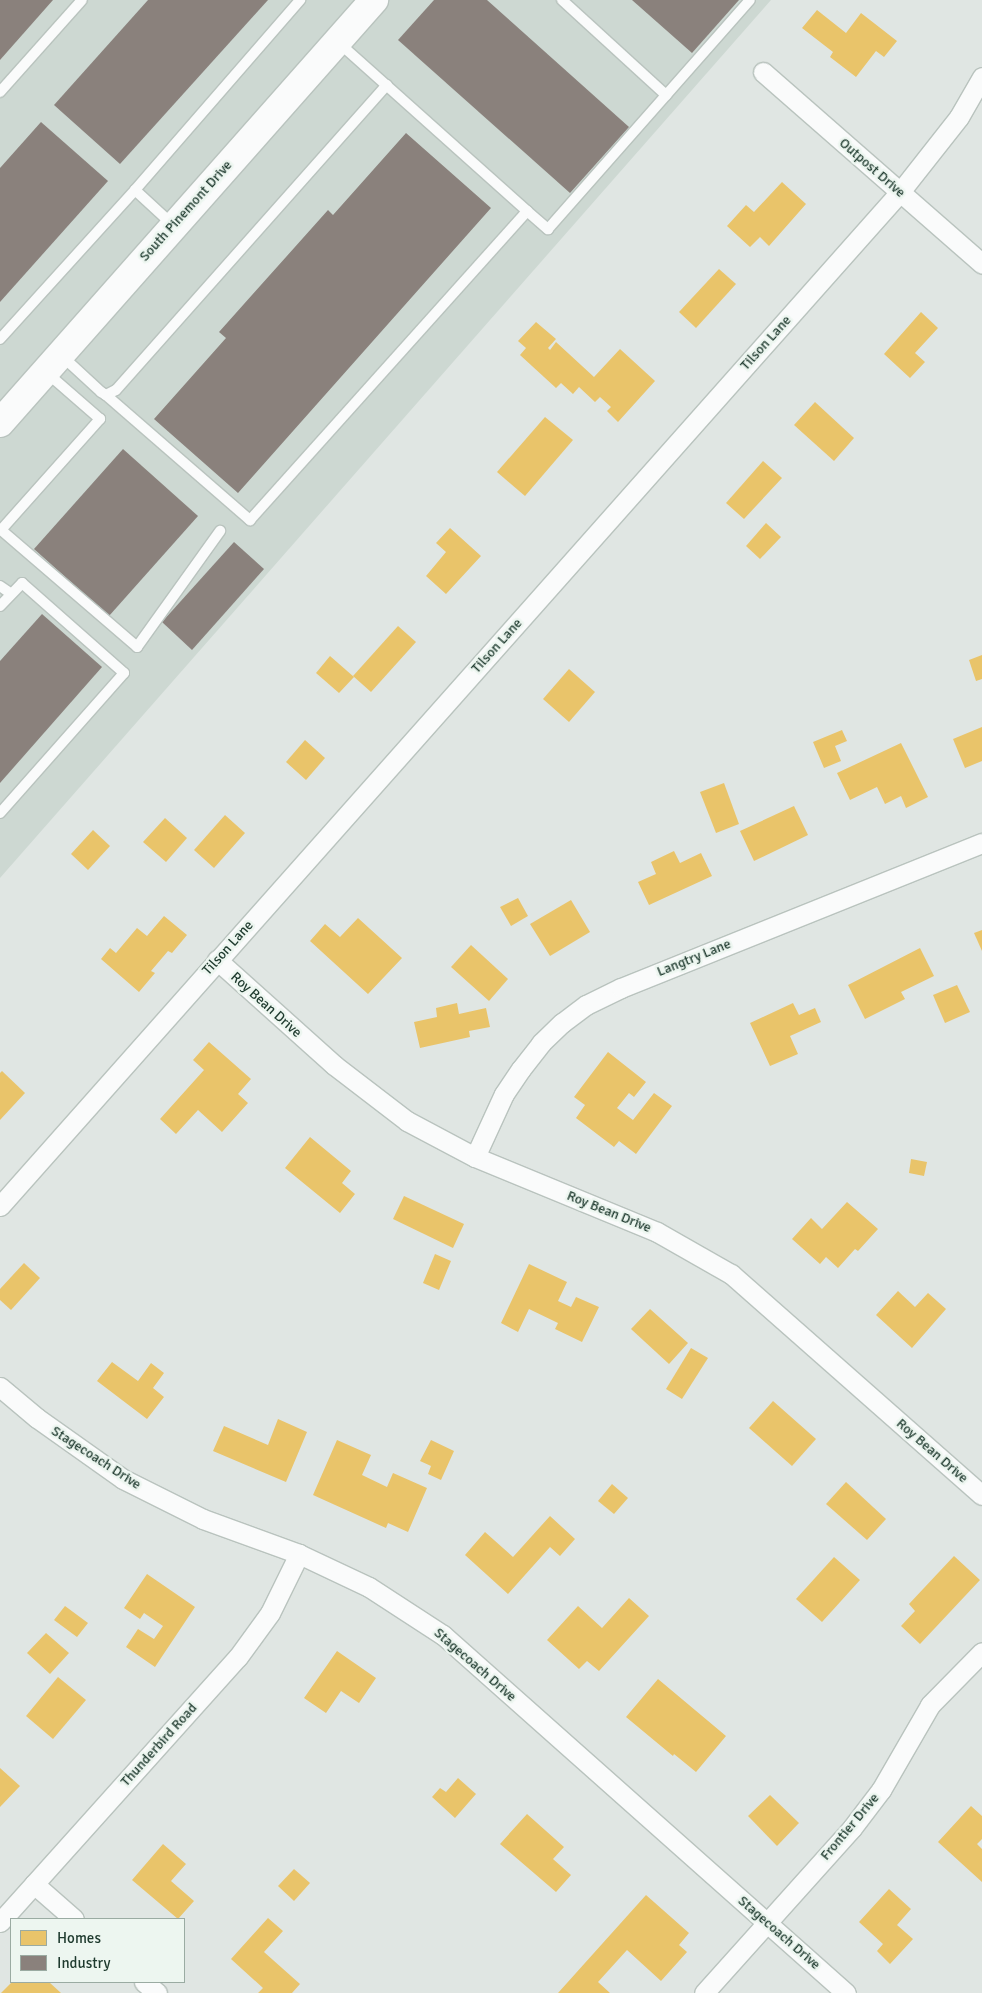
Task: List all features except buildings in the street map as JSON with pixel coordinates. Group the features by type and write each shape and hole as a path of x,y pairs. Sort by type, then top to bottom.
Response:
{"street":[{"name":"South Pinemont Drive","path":"0,422 173,224 374,0"},
{"name":"Outpost Drive","path":"763,72 982,264"},
{"name":"Tilson Lane","path":"0,1206 900,192 959,117 982,76"},
{"name":"Langtry Lane","path":"475,1157 504,1094 521,1069 541,1043 562,1023 586,1005 621,988 982,843"},
{"name":"Roy Bean Drive","path":"217,960 370,1094 407,1121 475,1157 657,1232 731,1274 982,1495"},
{"name":"Stagecoach Drive","path":"0,1387 37,1418 123,1479 203,1519 299,1554 369,1587 443,1635 846,1993"},
{"name":"Thunderbird Road","path":"0,1922 238,1657 270,1613 299,1554"},
{"name":"Frontier Drive","path":"704,1993 852,1828 881,1790 930,1705 982,1652"},
{"path":"34,1884 73,1918"},
{"path":"145,1983 157,1993"}],"lane":[{"path":"0,92 82,0"},
{"path":"0,339 134,190 300,0"},
{"path":"562,0 666,95"},
{"path":"338,41 548,229 750,0"},
{"path":"106,395 116,390 387,85"},
{"path":"134,190 173,224"},
{"path":"53,363 106,395 250,520 527,211"},
{"path":"53,363 100,419 0,529 137,647 220,531"},
{"path":"0,606 22,582 124,673 0,813"},
{"path":"0,586 10,593"}],"shaded area":[{"path":"0,0 771,0 0,878"}]}
